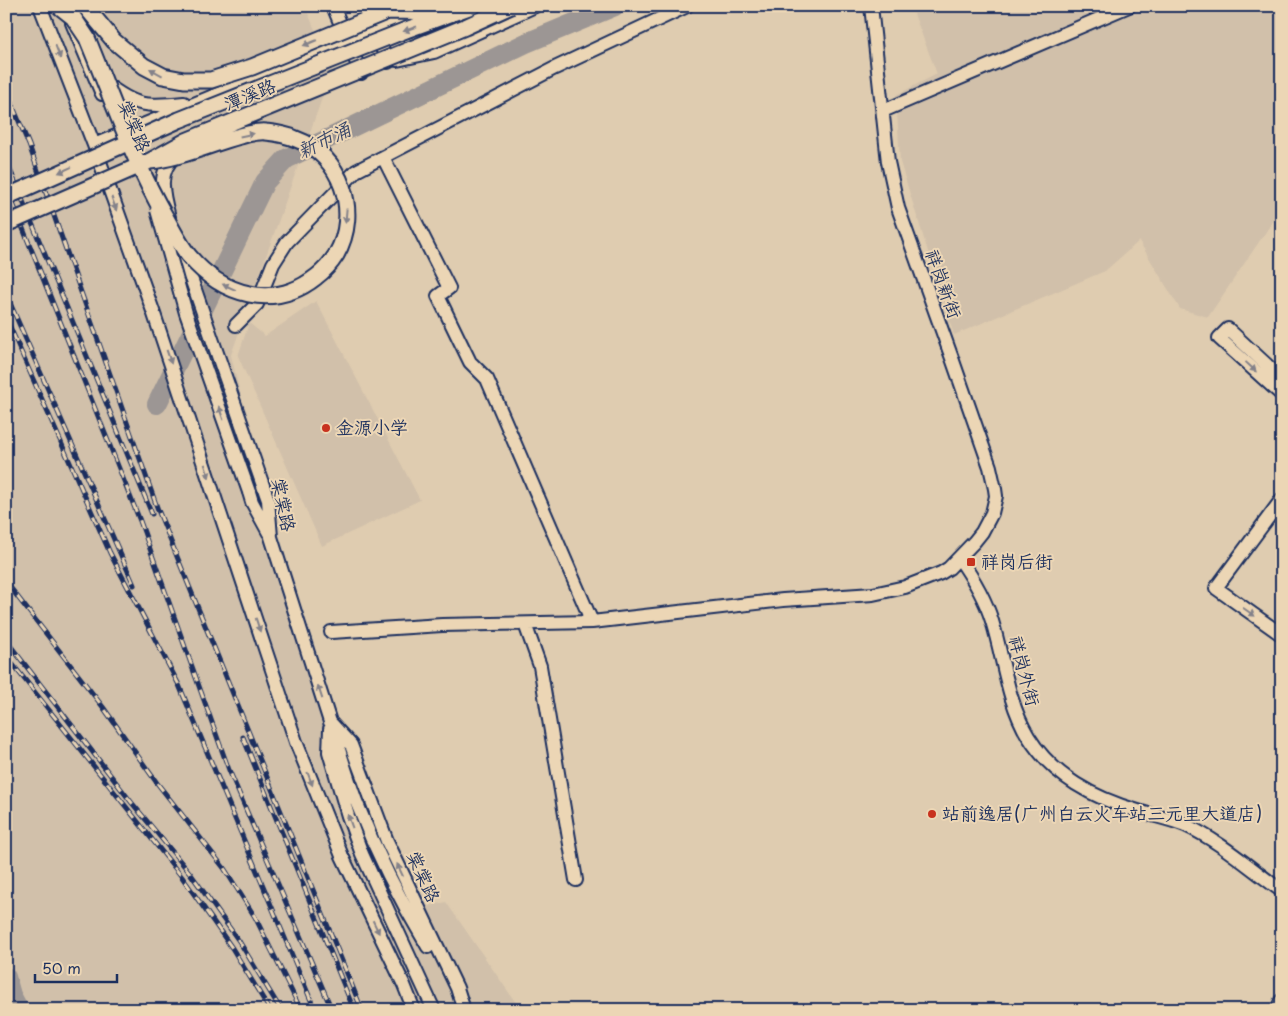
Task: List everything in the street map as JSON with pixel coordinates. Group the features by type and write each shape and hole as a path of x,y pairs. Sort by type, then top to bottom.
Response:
{"main road":[{"path":"59,6 73,17 87,38 152,194 189,256 210,277 223,285 250,294 281,294 306,285 324,270 336,255 342,242 347,217 344,188 337,174 319,152 309,144 295,138 265,131 217,142 168,159 150,161"},
{"path":"84,6 114,41 144,66 163,76 184,80 211,80 252,68 388,11 459,10"},
{"name":"潭溪路","path":"6,197 179,120 406,30 472,6"},
{"name":"潭溪路","path":"6,224 150,161 186,141 456,31 511,6"},
{"path":"1279,1010 1282,1002"}],"street":[{"path":"40,6 94,145 153,310 302,758 342,856 404,985 414,1010"},
{"name":"棠棠路","path":"65,6 134,170 192,281 268,500 271,537 330,722 351,745 386,842 457,988 464,1010"},
{"path":"333,6 361,73"},
{"path":"364,6 388,62"},
{"path":"94,145 348,42 431,6"},
{"path":"107,183 361,73 388,62 434,52 535,6"},
{"path":"236,325 256,304 273,264 286,242 356,171 555,68 687,6"},
{"name":"祥岗新街","path":"331,632 442,625 592,622 783,600 880,592 905,587 928,579 949,568 960,558 988,522 995,505 996,489 953,361 898,208 891,176 872,6"},
{"path":"883,111 1129,6"},
{"path":"459,10 468,22 475,27 486,28"},
{"path":"94,74 118,93 135,102 154,106 201,101"},
{"path":"178,253 163,192 163,179 166,167 173,158 198,142"},
{"path":"384,157 449,288 438,296 470,362 487,379 592,622"},
{"path":"152,194 186,313 252,502 271,537"},
{"path":"1282,379 1228,329 1219,338 1282,396"},
{"path":"1282,499 1216,588 1282,635"},
{"name":"祥岗外街","path":"960,558 974,579 988,610 1010,698 1033,743 1051,765 1073,782 1100,798 1175,821 1196,831 1282,891"},
{"path":"524,624 540,666 576,880"},
{"path":"330,722 357,802 392,883 444,974 458,1010"},
{"path":"330,722 329,752 348,816 362,854 434,1010"}],"shaded area":[{"path":"6,6 305,6 332,70 231,355 298,640 414,910 446,902 521,1010 6,1010"},
{"path":"911,6 1282,6 1282,208 1208,317 1180,309 1139,241 1105,271 954,335 900,162 896,95 937,74"},
{"name":"金源小学","path":"316,301 420,500 322,546 238,356 249,323 265,336"}],"waterway":[{"name":"新市涌","path":"157,404 265,182 286,159 526,43 615,6"},
{"name":"新市涌","path":"6,977 11,995 19,1010"}],"railway":[{"path":"6,90 29,145 158,510 362,1010"},
{"path":"6,160 152,514"},
{"path":"6,186 140,521 229,770 332,1010"},
{"path":"6,294 134,585"},
{"path":"6,318 110,553 179,685 315,1010"},
{"path":"6,582 103,707 157,783 224,868 255,917 301,1010"},
{"path":"6,640 132,803 190,873 239,941 281,1010"},
{"path":"6,656 182,877 232,948 270,1010"},
{"path":"243,737 354,1010"}],"place":[{"name":"金源小学","path":"326,428"},
{"name":"祥岗后街","path":"971,562"},
{"name":"站前逸居(广州白云火车站三元里大道店)","path":"932,814"}]}
